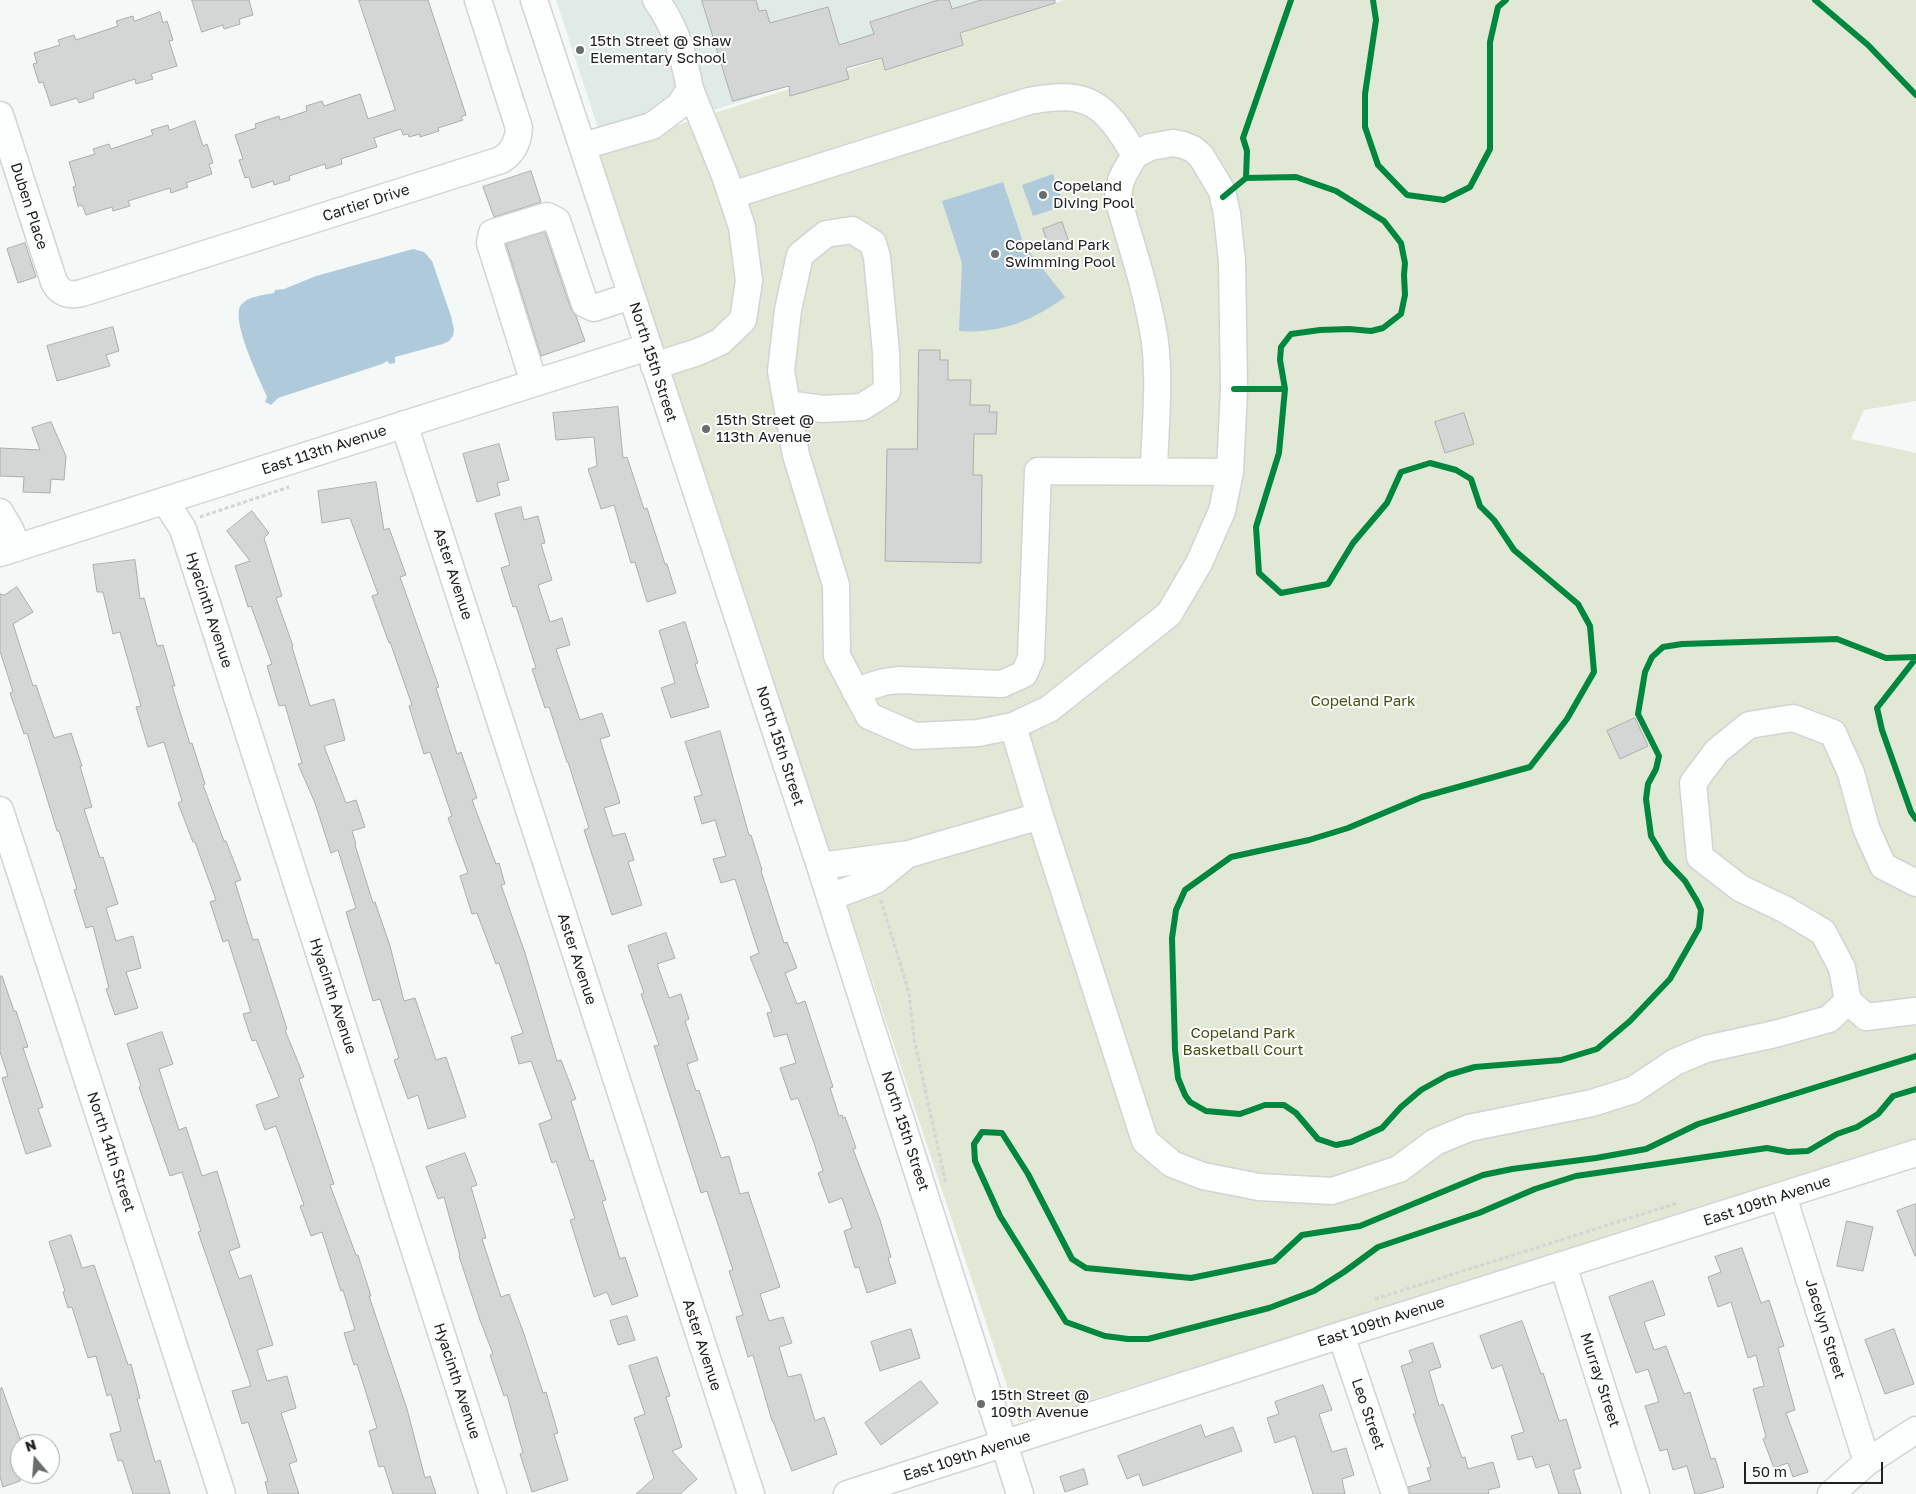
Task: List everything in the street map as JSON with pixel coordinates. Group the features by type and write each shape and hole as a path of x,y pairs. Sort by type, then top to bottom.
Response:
{"street":[{"name":"Cartier Drive","path":"65,294 82,294 501,160 507,156 516,144 519,128 478,0"},
{"name":"East 113th Avenue","path":"8,550 534,383 651,356 698,352 720,342 742,320 750,281 742,227 732,195 690,89 683,54 664,11 656,0"},
{"name":"North 15th Street","path":"542,2 583,146 631,296 820,866 1020,1494"},
{"path":"583,146 652,126 680,105 690,89"},
{"path":"732,195 1029,101 1047,98 1071,97 1084,100 1100,108 1115,122 1135,155"},
{"name":"Duben Place","path":"0,114 54,282 56,287 65,294"},
{"path":"787,404 823,409 862,406 887,391 886,352 877,256 873,243 852,230 826,234 800,255 788,310 781,371 796,455 836,585 837,656 869,716 915,736 978,733 1013,726 1049,709 1169,614 1199,563 1222,511 1230,472 1234,389 1232,261 1227,214 1222,191 1201,156 1183,145 1173,143 1150,148 1135,155 1120,182 1118,190 1119,202 1144,287 1155,342 1157,368 1154,471"},
{"path":"534,383 490,243 492,233 547,216 557,221 586,304 594,308 631,296"},
{"name":"Aster Avenue","path":"404,424 751,1494"},
{"path":"855,691 884,682 898,680 1002,684 1024,674 1031,658 1038,471 1230,472"},
{"name":"Hyacinth Avenue","path":"165,501 183,530 186,539 493,1494"},
{"path":"0,512 8,524 8,550"},
{"path":"1916,883 1883,866 1866,828 1851,774 1832,733 1793,718 1749,726 1718,750 1694,783 1700,857 1740,888 1786,910 1823,932 1842,968 1848,1000 1866,1017 1916,1011"},
{"path":"1013,726 1040,816 1145,1141 1172,1164 1203,1176 1259,1187 1332,1191 1399,1169 1434,1142 1470,1128 1592,1103 1633,1090 1675,1062 1706,1049 1775,1034 1829,1019 1848,1000"},
{"name":"North 14th Street","path":"0,810 222,1494"},
{"path":"820,866 909,854 1040,816"},
{"path":"830,897 876,880 909,854"},
{"name":"East 109th Avenue","path":"847,1494 1916,1153"},
{"name":"Jacelyn Street","path":"1783,1196 1867,1462"},
{"name":"Murray Street","path":"1564,1265 1636,1494"},
{"name":"Leo Street","path":"1341,1335 1395,1494"},
{"path":"1831,1494 1867,1462 1916,1430"}],"path":[{"path":"196,522 199,517 292,485"},
{"path":"880,895 909,993 914,1038 947,1185"},
{"path":"1371,1300 1680,1202"}],"shaded area":[{"path":"556,0 1050,0 604,146"}],"green space":[{"name":"Copeland Park","path":"1065,0 1916,0 1916,401 1864,410 1851,439 1916,453 1916,1142 1019,1422 597,151"}],"water":[{"name":"Copeland Diving Pool","path":"1053,174 1064,206 1033,216 1022,185"},
{"name":"Copeland Park Swimming Pool","path":"1003,182 1024,245 1065,297 1040,313 1015,324 988,330 959,331 962,263 942,201"},
{"path":"413,249 424,252 432,261 454,330 453,336 449,341 395,357 395,363 390,364 387,361 278,398 271,405 265,402 267,397 247,350 239,323 241,305 252,298 274,293 275,290 284,289 316,276"}],"building":[{"path":"192,0 249,0 253,15 239,19 240,24 224,29 223,25 202,32"},
{"path":"359,0 428,0 466,115 461,117 463,120 438,128 439,131 420,137 420,134 409,137 408,134 403,135 401,129 374,138 377,147 341,159 342,164 326,169 325,164 289,176 290,180 274,185 273,181 252,188 249,177 245,178 239,160 243,159 235,135 256,128 255,124 279,116 280,120 307,111 306,106 322,101 324,106 360,94 368,119 395,110"},
{"path":"702,0 756,0 759,11 766,10 770,23 828,7 839,45 874,34 870,22 938,0 949,0 952,9 981,0 1055,0 1055,3 960,33 963,45 885,70 882,58 846,68 849,79 790,96 789,86 733,101"},
{"path":"160,12 163,23 167,21 173,40 169,41 177,66 151,74 153,79 136,84 135,79 93,93 94,98 79,103 77,98 51,106 43,82 39,83 33,64 37,63 34,53 60,45 58,40 74,35 76,40 118,26 116,21 133,16 134,21"},
{"path":"195,121 203,146 207,144 213,163 209,164 212,174 186,183 188,187 171,193 170,188 128,201 130,206 113,211 112,207 86,215 82,205 78,206 73,187 76,186 69,162 95,154 93,149 109,144 111,149 153,135 151,130 168,125 169,130"},
{"path":"531,171 541,202 494,217 483,187"},
{"path":"1062,222 1070,245 1050,251 1043,229"},
{"path":"545,232 571,309 576,316 585,341 541,356 506,244"},
{"path":"25,243 36,277 18,283 7,249"},
{"path":"113,327 119,351 106,355 110,366 57,381 47,346"},
{"path":"919,350 940,350 940,360 948,360 948,380 971,380 970,405 990,405 989,412 997,412 996,434 974,434 973,475 982,475 981,563 885,561 887,449 917,449"},
{"path":"618,407 623,458 627,457 644,509 647,508 676,593 647,602 635,562 631,563 614,505 601,509 588,469 597,466 594,437 556,440 553,413"},
{"path":"1464,413 1474,444 1445,453 1435,422"},
{"path":"51,422 66,456 64,480 51,479 50,493 23,492 24,477 0,476 0,448 40,450 32,428"},
{"path":"499,444 509,480 497,483 500,495 477,502 463,454"},
{"path":"376,482 384,530 389,528 406,575 400,577 439,687 436,688 457,754 461,752 477,798 472,800 496,864 499,863 505,884 501,885 525,953 557,1061 561,1060 576,1099 571,1101 590,1161 593,1160 606,1200 602,1201 620,1259 625,1257 638,1296 612,1305 607,1292 594,1297 570,1220 575,1219 556,1161 552,1163 539,1124 552,1119 531,1061 519,1064 511,1037 523,1033 499,963 496,964 477,913 472,914 460,876 468,873 448,818 452,816 430,752 424,754 409,706 412,705 372,596 378,594 350,518 322,523 318,491"},
{"path":"521,507 524,520 538,516 545,543 541,544 552,580 538,585 550,622 562,618 570,645 556,649 580,720 602,713 610,736 600,739 620,803 604,808 613,836 625,833 634,860 628,862 642,905 612,915 584,830 589,828 568,762 549,707 545,708 532,669 536,668 516,606 513,607 501,568 510,565 495,514"},
{"path":"252,511 269,533 264,538 282,596 276,598 293,646 310,706 334,699 345,740 324,746 346,803 356,800 365,827 352,831 355,845 373,903 375,902 390,946 404,1001 415,998 436,1060 446,1057 466,1117 428,1129 418,1095 408,1099 394,1060 399,1058 380,999 373,1001 346,912 356,908 338,850 331,853 315,803 298,764 302,763 285,705 279,706 267,666 272,664 251,606 248,607 235,566 250,561 227,531"},
{"path":"135,560 140,599 144,598 157,646 163,645 175,686 172,686 205,784 203,785 241,880 235,882 253,940 258,939 287,1029 285,1030 304,1077 299,1079 334,1184 330,1185 356,1255 358,1255 371,1296 369,1296 407,1409 425,1478 430,1476 436,1494 393,1494 384,1466 379,1467 369,1431 377,1428 357,1364 354,1365 344,1333 355,1330 343,1290 341,1291 322,1232 311,1236 300,1206 304,1205 276,1126 265,1130 256,1105 279,1097 256,1040 252,1041 243,1014 251,1012 228,940 223,942 210,902 216,900 195,842 193,842 178,803 182,801 164,742 148,747 136,707 141,706 120,632 113,634 103,592 97,592 93,565"},
{"path":"17,587 33,612 13,624 33,686 36,685 54,738 71,733 82,766 80,766 92,807 84,809 100,858 103,857 118,904 106,908 116,941 133,936 141,968 126,972 138,1008 115,1015 106,989 109,988 93,926 86,928 74,890 77,889 59,831 57,831 27,733 24,734 10,693 13,692 0,651 0,594 4,595"},
{"path":"685,622 698,663 695,664 709,707 671,718 661,688 675,683 659,631"},
{"path":"1635,718 1648,746 1620,759 1607,731"},
{"path":"720,731 749,835 751,835 784,943 787,942 797,968 785,973 797,1004 805,1001 833,1087 830,1088 839,1116 845,1117 856,1148 853,1149 880,1220 891,1257 888,1258 896,1283 867,1293 859,1267 855,1268 844,1231 852,1228 842,1198 829,1203 818,1173 823,1171 798,1098 791,1100 780,1068 796,1063 787,1034 774,1037 767,1013 772,1012 750,957 759,953 735,879 721,883 713,859 726,856 715,820 702,824 694,797 702,795 685,742"},
{"path":"666,933 675,958 657,964 669,998 681,994 689,1019 685,1021 698,1060 687,1064 696,1091 699,1090 721,1158 729,1156 740,1194 748,1192 780,1287 760,1294 769,1321 783,1317 792,1343 779,1347 788,1377 801,1374 815,1421 824,1417 837,1454 792,1471 772,1421 753,1355 748,1357 736,1317 743,1315 729,1271 733,1270 707,1191 701,1193 654,1046 659,1045 641,994 644,993 628,946"},
{"path":"2,976 28,1047 23,1048 43,1107 38,1109 51,1146 26,1154 2,1078 8,1076 0,1052 0,977"},
{"path":"162,1032 173,1064 159,1069 179,1130 186,1127 202,1176 217,1171 240,1247 229,1251 239,1279 251,1275 273,1345 257,1350 267,1381 287,1376 296,1408 281,1413 297,1461 289,1464 299,1494 268,1494 265,1482 268,1481 248,1422 242,1424 232,1391 251,1386 198,1232 201,1231 182,1172 170,1176 139,1087 141,1086 127,1044"},
{"path":"465,1153 477,1185 471,1187 486,1238 482,1239 501,1297 509,1294 543,1393 546,1392 558,1433 554,1434 568,1480 532,1492 520,1454 523,1453 507,1395 504,1396 490,1355 493,1354 459,1256 444,1197 438,1199 426,1167"},
{"path":"1916,1204 1916,1256 1915,1256 1897,1211"},
{"path":"1847,1221 1873,1227 1863,1271 1837,1266"},
{"path":"71,1235 82,1268 94,1265 128,1365 131,1364 140,1398 137,1399 155,1462 160,1460 170,1494 133,1494 122,1460 118,1461 110,1434 121,1431 111,1394 107,1396 96,1356 88,1358 72,1307 68,1308 63,1292 65,1291 49,1242"},
{"path":"1742,1248 1761,1303 1769,1300 1784,1346 1778,1348 1795,1410 1786,1413 1808,1472 1793,1477 1788,1463 1774,1468 1763,1439 1766,1437 1753,1389 1764,1386 1756,1355 1748,1358 1731,1302 1718,1307 1708,1277 1721,1272 1715,1257"},
{"path":"1653,1281 1665,1315 1644,1322 1654,1350 1666,1346 1684,1394 1690,1392 1711,1459 1715,1458 1724,1487 1699,1494 1695,1494 1687,1466 1673,1470 1667,1449 1660,1451 1645,1406 1659,1402 1648,1369 1636,1373 1609,1297"},
{"path":"627,1316 635,1340 618,1345 610,1321"},
{"path":"1522,1321 1541,1374 1543,1373 1559,1421 1566,1419 1581,1468 1573,1470 1581,1494 1559,1494 1549,1464 1536,1468 1532,1456 1518,1460 1511,1436 1524,1432 1502,1365 1492,1369 1480,1336"},
{"path":"911,1329 920,1358 880,1371 871,1342"},
{"path":"1894,1329 1914,1384 1885,1394 1865,1340"},
{"path":"1433,1343 1441,1367 1429,1371 1439,1406 1443,1404 1462,1458 1465,1457 1468,1469 1493,1462 1500,1487 1488,1490 1489,1494 1410,1494 1408,1487 1431,1480 1427,1468 1431,1467 1413,1414 1416,1414 1401,1366 1413,1362 1409,1351"},
{"path":"657,1357 670,1396 666,1397 682,1447 672,1451 697,1479 680,1494 636,1494 654,1478 634,1418 645,1414 629,1366"},
{"path":"921,1381 938,1403 881,1445 865,1423"},
{"path":"1323,1385 1332,1410 1319,1414 1332,1452 1346,1448 1354,1475 1342,1479 1345,1494 1313,1494 1295,1436 1275,1443 1267,1418 1279,1414 1275,1402"},
{"path":"2,1388 18,1434 10,1434 12,1484 3,1487 0,1477 0,1389"},
{"path":"1201,1425 1205,1437 1233,1427 1242,1451 1143,1486 1139,1474 1127,1479 1118,1456"},
{"path":"1084,1469 1088,1484 1065,1492 1060,1477"}],"cycle path":[{"path":"1223,197 1246,178 1247,151 1243,138 1291,0"},
{"path":"1373,0 1376,20 1365,94 1365,127 1378,165 1407,195 1444,200 1470,187 1490,149 1490,42 1498,7 1506,0"},
{"path":"1815,0 1868,45 1916,95"},
{"path":"1246,178 1296,177 1336,191 1384,221 1401,243 1405,263 1405,295 1401,314 1383,328 1371,331 1349,329 1320,330 1291,334 1281,347 1280,360 1285,389"},
{"path":"1234,389 1285,389 1279,453 1256,527 1259,573 1281,593 1328,584 1353,543 1387,503 1401,472 1430,463 1456,470 1471,479 1480,506 1494,520 1514,550 1578,604 1590,626 1594,672 1567,719 1530,767 1422,797 1348,828 1309,840 1231,857 1185,890 1176,910 1172,938 1175,1050 1178,1078 1185,1095 1190,1102 1206,1111 1240,1114 1265,1105 1284,1105 1296,1113 1318,1139 1336,1145 1351,1142 1382,1128 1401,1107 1421,1090 1448,1075 1475,1067 1561,1060 1597,1049 1630,1021 1670,979 1699,928 1701,910 1697,901 1685,881 1666,861 1651,836 1646,799 1648,784 1656,769 1659,756 1638,714 1645,672 1652,657 1663,647 1682,644 1837,639 1886,658 1916,657"},
{"path":"1916,658 1877,708 1882,730 1911,812 1916,819"},
{"path":"1916,1056 1698,1124 1646,1149 1483,1175 1360,1226 1302,1235 1274,1261 1191,1278 1086,1268 1072,1259 1028,1174 1002,1133 982,1132 974,1144 975,1161 1000,1216 1066,1322 1105,1336 1148,1339 1269,1308 1314,1291 1378,1247 1479,1213 1535,1189 1576,1176 1767,1148 1788,1152 1808,1151 1837,1134 1857,1127 1878,1114 1893,1096 1916,1089"}],"place":[{"name":"15th Street @ Shaw Elementary School","path":"580,50"},
{"name":"Copeland Diving Pool","path":"1043,195"},
{"name":"Copeland Park Swimming Pool","path":"995,254"},
{"name":"15th Street @ 113th Avenue","path":"706,429"},
{"name":"15th Street @ 109th Avenue","path":"981,1404"}],"park label":[{"name":"Copeland Park Basketball Court","path":"1243,1042"}]}
